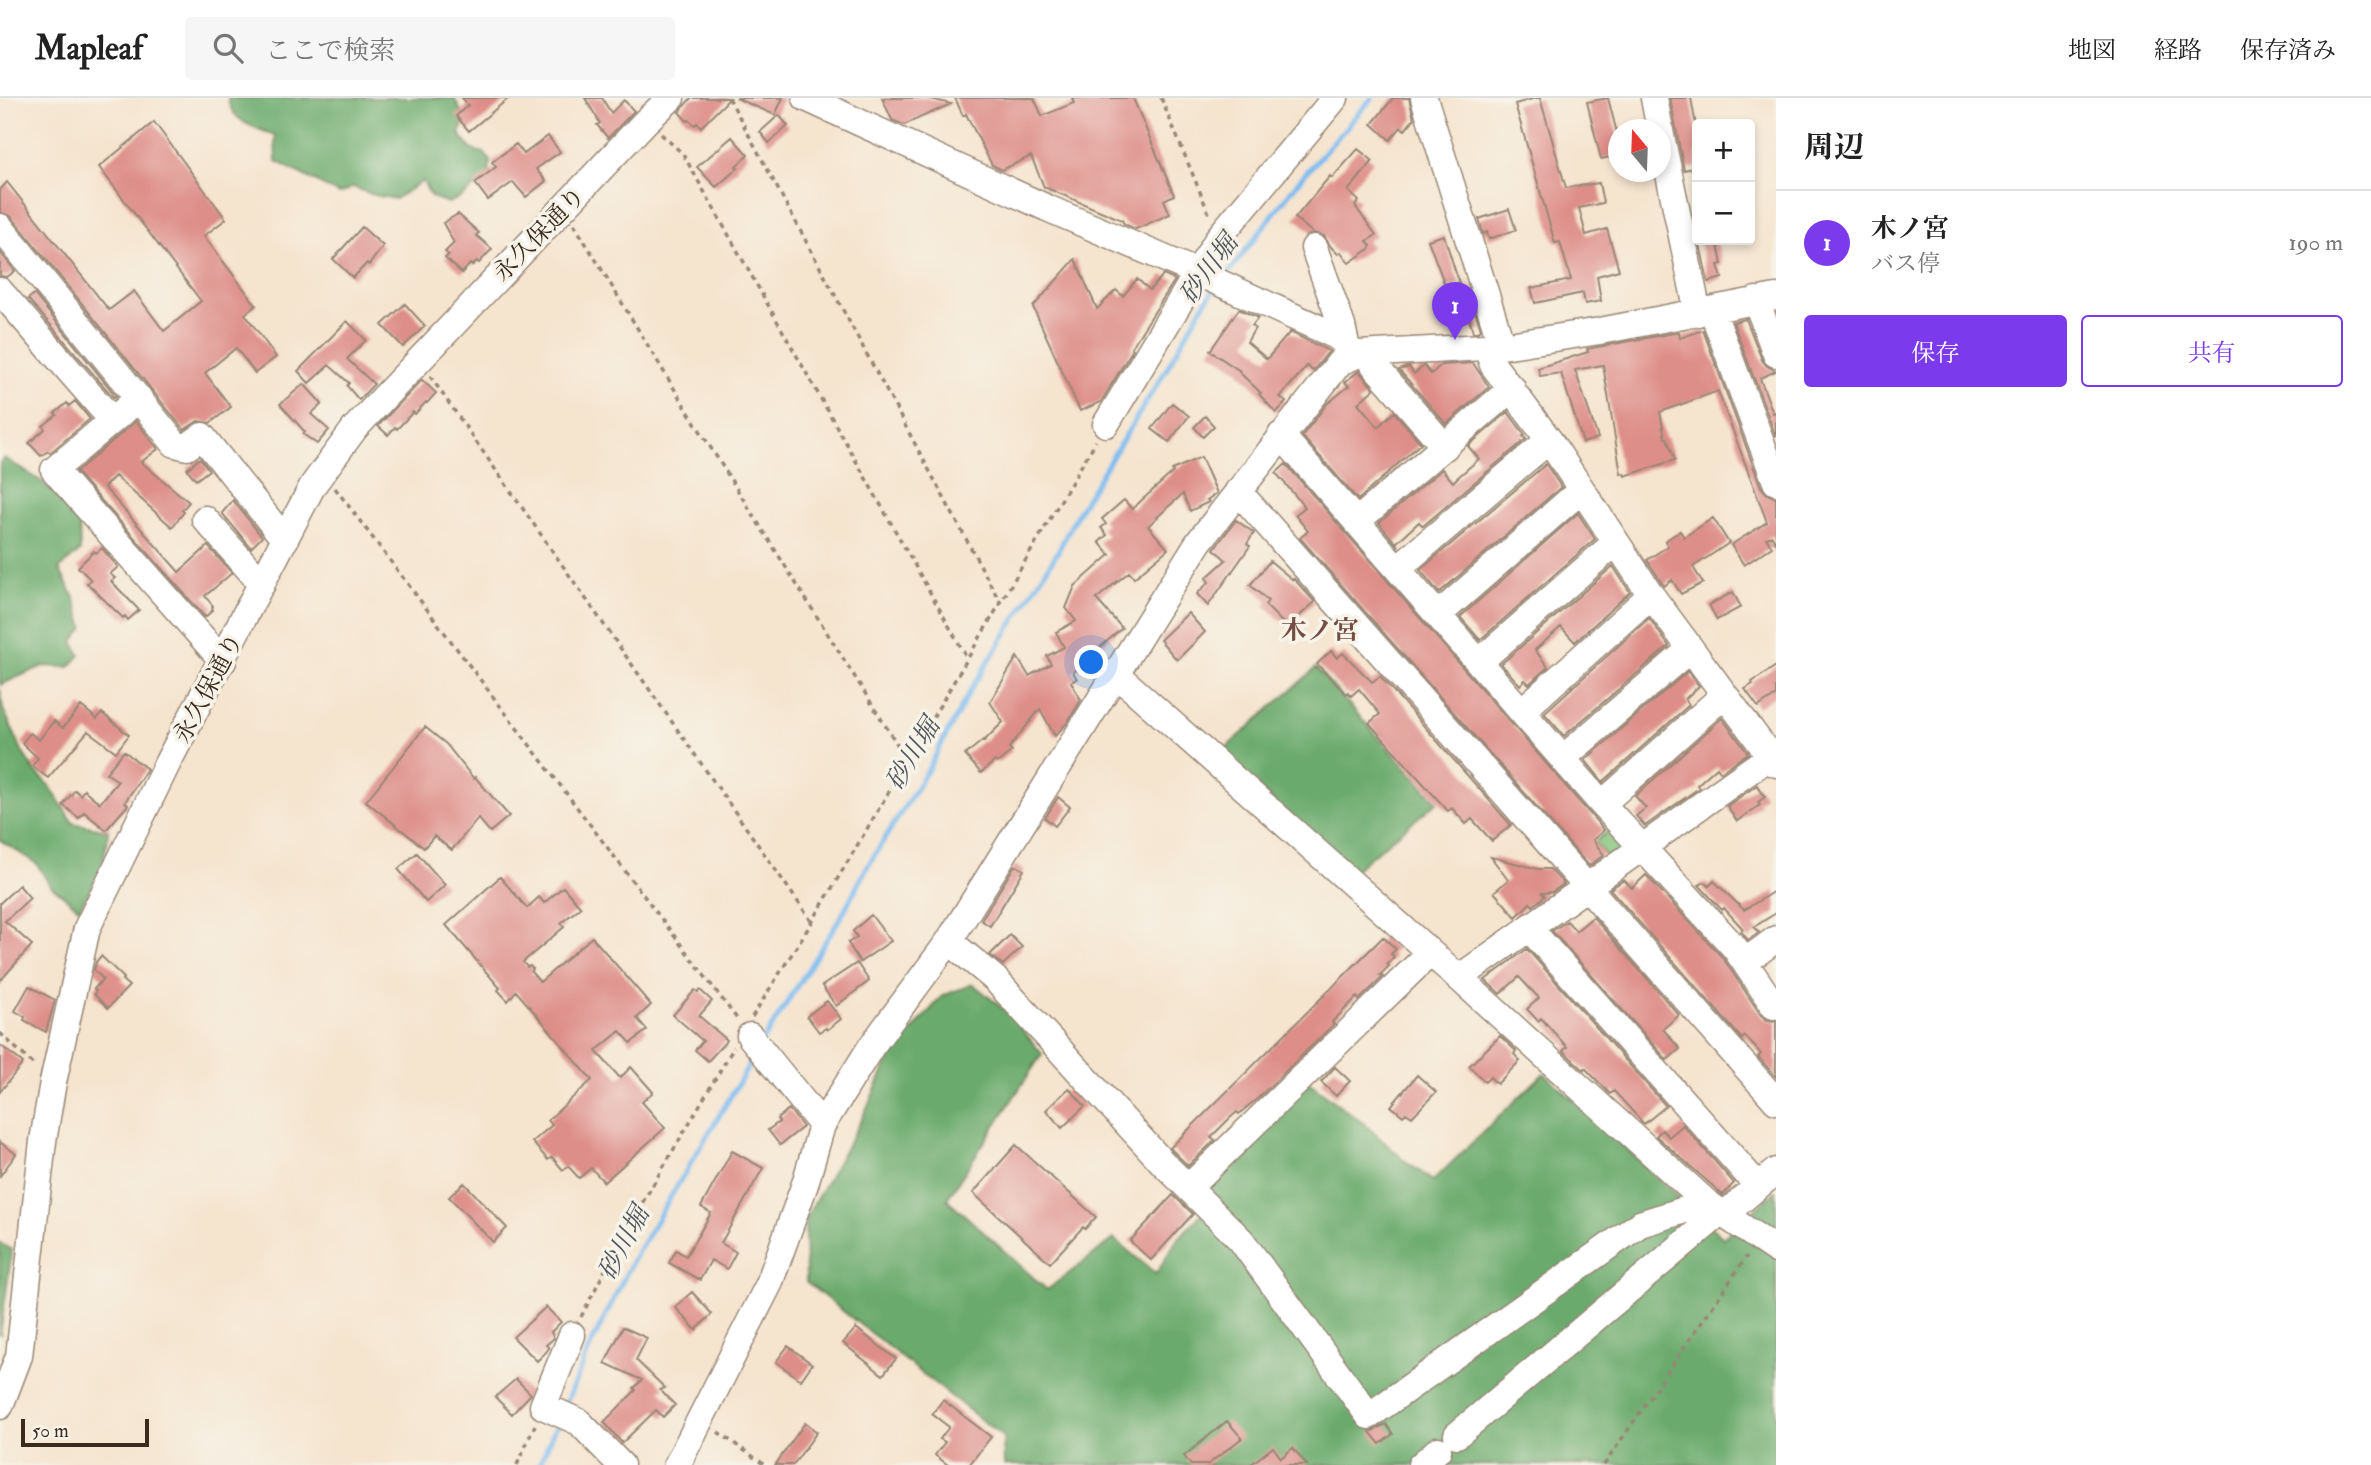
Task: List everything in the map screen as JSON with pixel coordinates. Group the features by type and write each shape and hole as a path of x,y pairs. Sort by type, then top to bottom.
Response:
{"street":[{"name":"永久保通り","path":"0,1406 19,1356 43,1141 53,1082 88,928 168,762 313,485 355,428 646,121 671,98"},
{"path":"806,98 1336,336 1374,365 1445,447"},
{"path":"1106,424 1200,273 1219,237 1335,98"},
{"path":"1424,98 1494,346 1493,365 1549,440 1580,491 1651,595 1724,695 1774,757 1459,978"},
{"path":"1654,98 1658,119"},
{"path":"1671,174 1705,312 1776,482"},
{"path":"0,227 175,444 187,446 202,436 285,540"},
{"path":"1314,248 1342,326 1357,351"},
{"path":"0,291 112,419"},
{"path":"677,1465 769,1284 805,1184 822,1125 871,1047 949,941 1198,543 1340,362 1357,351 1494,346 1705,312 1766,299 1776,354"},
{"path":"1356,522 1512,388"},
{"path":"139,398 54,470 223,661"},
{"path":"1281,435 1602,804 1746,961 1774,1006 1776,1004"},
{"path":"1398,568 1549,440"},
{"path":"1238,491 1776,1101"},
{"path":"1438,615 1580,491"},
{"path":"205,519 262,584"},
{"path":"1479,662 1615,543"},
{"path":"1522,711 1651,595"},
{"path":"1563,758 1690,649"},
{"path":"1116,674 1717,1210 1768,1245"},
{"path":"1602,804 1724,695"},
{"path":"1439,1450 1717,1210 1767,1179 1529,928"},
{"path":"1746,961 1776,939"},
{"path":"949,941 995,979 1163,1163 1241,1240 1369,1416 1640,1224 1717,1210"},
{"path":"1189,1187 1430,953"},
{"path":"748,1033 822,1125"},
{"path":"572,1335 543,1406 579,1422 621,1465"}],"path":[{"path":"729,98 1000,602"},
{"path":"1161,98 1219,237"},
{"path":"646,121 683,154 967,658"},
{"path":"562,210 571,218 696,424 907,760"},
{"path":"419,360 812,922"},
{"path":"572,1335 621,1239 709,1086 748,1033 1106,424"},
{"path":"323,472 374,543 748,1033"},
{"path":"0,1033 53,1082"},
{"path":"1604,1465 1768,1245"},
{"path":"517,1465 543,1406"},
{"path":"701,1420 765,1465"}],"green space":[{"path":"228,98 454,98 465,119 459,134 472,150 484,153 490,161 489,176 462,197 448,203 431,197 423,181 395,199 353,187 339,194 276,161 275,135 245,123 234,113"},
{"path":"4,458 41,481 79,515 80,551 59,569 74,597 84,628 73,641 80,655 69,667 43,666 0,685 0,463"},
{"path":"1316,668 1437,802 1352,872 1219,754"},
{"path":"0,689 3,709 23,753 33,769 49,785 73,823 108,830 99,871 79,908 50,885 37,864 0,840"},
{"path":"1613,827 1630,847 1612,864 1595,842"},
{"path":"973,984 1011,1015 1042,1054 947,1199 1047,1290 1114,1239 1156,1274 1176,1241 1207,1208 1201,1190 1309,1082 1433,1181 1544,1073 1723,1238 1776,1191 1776,1465 1004,1465 1003,1437 806,1282 805,1219 861,1121 890,1057 942,996"},
{"path":"0,1243 12,1250 0,1335"}],"building":[{"path":"462,98 509,98 469,131 456,116 468,105"},
{"path":"585,98 602,98 611,113 624,100 634,111 608,138 597,125 600,123"},
{"path":"691,98 730,98 701,127 697,123 695,125 687,121 679,112"},
{"path":"736,98 783,98 775,115"},
{"path":"882,98 927,98 951,104 904,125 892,120"},
{"path":"955,98 1034,98 1042,116 1074,103 1072,98 1133,98 1174,195 1164,200 1170,214 1136,229 1124,224 1122,220 1044,187 1031,156 1002,170 992,165"},
{"path":"1393,98 1409,98 1414,119 1405,130 1401,127 1390,140 1372,124"},
{"path":"1540,98 1566,188 1599,183 1603,203 1579,208 1586,235 1607,229 1619,270 1597,276 1601,301 1585,304 1583,293 1535,303 1531,288 1571,280 1560,242 1555,243 1515,104"},
{"path":"1608,98 1613,119 1608,119 1608,157 1601,159 1587,102"},
{"path":"1670,98 1691,98 1695,119 1692,119 1692,168 1684,170"},
{"path":"779,115 788,126 769,143 760,132"},
{"path":"154,122 226,219 204,236 256,305 245,314 276,357 255,373 236,348 205,373 231,407 210,423 198,421 184,430 12,217 0,212 0,190 7,182 109,310 134,291 164,331 201,301 99,167"},
{"path":"548,136 560,152 536,169 546,181 526,197 513,182 488,200 475,183 496,167 492,162 516,144 524,154"},
{"path":"732,137 748,155 736,166 738,168 716,187 697,167"},
{"path":"1358,149 1373,161 1348,191 1359,201 1355,206 1376,235 1367,241 1371,246 1368,250 1349,263 1341,252 1338,254 1331,247 1324,236 1313,233 1295,218 1330,176 1332,178"},
{"path":"1509,209 1516,230 1489,239 1487,232 1483,234 1479,219"},
{"path":"458,214 492,249 479,263 477,261 472,266 470,264 462,273 445,258 449,255 445,252 454,243 443,223"},
{"path":"362,227 383,246 369,265 367,263 353,278 333,259"},
{"path":"1444,235 1459,283 1446,288 1428,240"},
{"path":"1700,245 1718,245 1722,264 1718,265 1722,278 1708,282"},
{"path":"0,252 15,271 7,277 0,276"},
{"path":"1075,259 1097,309 1116,290 1123,296 1137,279 1150,290 1163,275 1175,280 1131,348 1133,349 1101,402 1080,411 1033,307"},
{"path":"34,294 116,396 114,398 28,299"},
{"path":"405,304 425,326 403,347 382,325"},
{"path":"1473,305 1481,330 1477,332 1473,332 1466,308"},
{"path":"1239,309 1258,318 1252,326 1255,328 1247,342 1267,359 1290,332 1329,351 1313,371 1307,366 1280,397 1286,402 1276,413 1240,371 1210,351"},
{"path":"1746,319 1762,360 1776,371 1760,378 1773,413 1776,412 1776,437 1733,322"},
{"path":"347,321 366,340 347,359 374,384 359,400 347,386 349,383 329,365 309,383 298,371"},
{"path":"1703,330 1761,487 1776,498 1776,543 1772,536 1766,538 1772,547 1744,565 1731,545 1767,522 1718,391 1660,412 1665,438 1675,460 1625,476 1624,473 1621,474 1603,365 1575,370 1598,438 1583,443 1561,373 1540,376 1538,368 1588,352 1587,349 1679,332 1680,338"},
{"path":"1473,363 1489,387 1446,424 1399,370 1409,367 1414,374 1424,366 1431,374 1441,365"},
{"path":"1359,371 1374,389 1358,403 1378,427 1394,412 1421,443 1358,500 1302,436 1327,404 1349,386 1345,382"},
{"path":"422,380 436,393 388,435 378,426"},
{"path":"304,384 322,404 311,414 329,430 317,444 303,434 305,432 280,404"},
{"path":"75,401 90,419 50,453 48,451 41,456 29,443 45,429 43,426 57,415 55,413 67,403 69,406"},
{"path":"1172,403 1189,416 1169,442 1152,429"},
{"path":"1508,412 1526,439 1423,526 1419,522 1396,543 1399,547 1379,523 1442,469 1453,482 1479,459 1468,446"},
{"path":"1205,416 1214,426 1203,437 1194,427"},
{"path":"136,421 158,449 141,462 189,502 172,527 115,476 104,487 179,572 208,546 232,573 205,596 213,610 205,617 76,472"},
{"path":"1201,457 1217,493 1207,500 1209,502 1190,511 1183,494 1168,507 1148,526 1168,549 1134,578 1129,572 1096,599 1122,628 1088,658 1091,662 1073,672 1077,679 1071,682 1081,700 1067,723 1055,736 1040,709 1009,748 1012,751 981,773 965,755 1003,722 990,702 1017,657 1029,676 1051,664 1047,656 1064,647 1056,632 1076,621 1066,608 1075,586 1110,555 1099,542 1107,535 1101,528 1106,524 1102,519 1124,500 1132,509 1173,472 1172,470"},
{"path":"200,458 209,470 196,480 187,469"},
{"path":"1286,464 1604,830 1593,840 1604,855 1589,866 1300,538 1308,531 1295,515 1305,507 1276,473"},
{"path":"1546,464 1561,487 1439,593 1420,570"},
{"path":"233,500 262,537 251,548 222,513"},
{"path":"1578,513 1595,539 1480,640 1460,617"},
{"path":"1713,518 1729,543 1693,567 1703,583 1681,594 1672,580 1664,586 1647,560 1668,546 1665,541 1680,531 1684,537"},
{"path":"1236,520 1254,533 1247,544 1250,546 1208,606 1197,594 1209,582 1206,578 1226,560 1214,549"},
{"path":"102,548 118,567 110,574 115,578 111,581 139,610 128,620 87,583 91,580 78,567 94,551 96,553"},
{"path":"1270,561 1294,579 1315,602 1287,627 1265,605 1268,601 1250,585"},
{"path":"1613,566 1630,592 1575,642 1561,627 1535,650 1548,667 1529,684 1525,680 1520,685 1501,664"},
{"path":"1733,592 1741,607 1717,620 1709,605"},
{"path":"1188,613 1205,632 1177,660 1160,640"},
{"path":"1649,618 1669,646 1564,736 1544,713"},
{"path":"1331,651 1337,658 1343,653 1372,682 1380,676 1511,825 1492,841 1472,819 1466,824 1452,808 1448,811 1369,723 1380,714 1359,689 1351,696 1348,692 1346,694 1317,664"},
{"path":"1776,666 1776,695 1758,707 1745,689"},
{"path":"1688,671 1699,686 1685,699 1689,705 1603,782 1585,760"},
{"path":"81,706 97,719 102,713 129,735 116,752 88,731 48,778 32,766 38,758 22,743 30,733 39,740 54,721 63,728"},
{"path":"1722,718 1748,753 1721,772 1717,767 1697,785 1699,788 1645,826 1636,816 1646,808 1635,796"},
{"path":"425,727 446,744 509,816 490,832 478,818 452,850 434,836 424,848 366,801"},
{"path":"124,751 147,769 125,802 128,805 106,830 84,812 79,818 63,805 75,790 80,795 84,790 100,803 118,781 106,773"},
{"path":"1757,785 1765,797 1758,802 1760,805 1737,821 1727,806"},
{"path":"1058,797 1070,807 1055,826 1045,818"},
{"path":"417,853 445,885 426,902 398,869"},
{"path":"1491,857 1538,869 1550,869 1564,884 1552,892 1542,893 1545,896 1533,906 1530,903 1516,917 1494,892 1508,880"},
{"path":"1015,865 1024,870 990,926 981,920"},
{"path":"1646,875 1723,958 1761,1015 1767,1020 1776,1021 1776,1077 1758,1057 1761,1054 1745,1036 1742,1039 1610,889 1624,880 1632,888"},
{"path":"500,877 527,908 539,897 544,903 563,887 581,907 561,923 564,927 523,962 533,969 531,972 540,982 592,937 651,1005 637,1018 647,1030 631,1043 620,1031 596,1051 620,1078 631,1067 653,1092 642,1102 665,1128 604,1182 591,1168 579,1178 568,1166 563,1170 552,1157 548,1160 532,1142 552,1125 548,1120 592,1080 516,991 508,1001 446,925"},
{"path":"1714,881 1744,910 1776,890 1776,913 1754,927 1759,932 1748,940 1741,931 1743,929 1699,885 1705,882 1709,886"},
{"path":"19,885 30,898 5,921 32,945 0,981 0,903"},
{"path":"871,915 891,941 860,962 848,943 857,937 853,931"},
{"path":"1593,917 1679,1015 1663,1029 1680,1049 1667,1060 1552,931 1567,921 1576,931"},
{"path":"1010,935 1022,947 1003,965 990,955"},
{"path":"1383,937 1396,949 1391,954 1394,957 1387,964 1389,966 1380,975 1383,977 1359,1000 1357,997 1332,1022 1334,1024 1258,1098 1230,1118 1211,1137 1215,1140 1188,1166 1170,1148"},
{"path":"1527,949 1666,1106 1644,1124 1614,1091 1610,1094 1585,1068 1584,1070 1563,1051 1567,1047 1541,1018 1538,1021 1527,1009 1539,998 1519,977 1500,994 1485,980"},
{"path":"101,956 129,986 108,1008 94,994 94,989 103,979 94,970"},
{"path":"857,963 869,981 836,1006 822,986"},
{"path":"29,986 55,1000 46,1032 24,1020 25,1017 15,1011"},
{"path":"695,990 700,990 712,1001 699,1016 727,1040 708,1061 695,1050 703,1041 673,1015"},
{"path":"827,1001 841,1019 827,1030 826,1028 819,1032 807,1016"},
{"path":"1500,1036 1516,1051 1514,1054 1520,1061 1497,1084 1490,1077 1485,1082 1469,1066"},
{"path":"0,1045 23,1063 0,1092"},
{"path":"1335,1067 1350,1081 1336,1096 1321,1082"},
{"path":"1417,1075 1436,1092 1412,1117 1406,1113 1403,1116 1391,1106"},
{"path":"1069,1088 1085,1106 1062,1128 1046,1110"},
{"path":"789,1109 803,1127 780,1145 768,1130 779,1122 777,1119"},
{"path":"1683,1125 1734,1183 1723,1195 1656,1136 1662,1130 1669,1137"},
{"path":"0,1142 16,1154 0,1176"},
{"path":"1016,1145 1096,1217 1085,1229 1083,1227 1050,1263 973,1193"},
{"path":"732,1151 763,1168 721,1243 736,1252 727,1269 711,1260 700,1280 669,1263 676,1250 686,1256 711,1213 701,1207"},
{"path":"464,1183 507,1228 493,1242 449,1197"},
{"path":"1173,1195 1193,1214 1151,1260 1130,1241"},
{"path":"692,1292 712,1314 696,1330 675,1307"},
{"path":"546,1307 561,1322 551,1332 554,1338 546,1345 549,1348 537,1361 513,1337"},
{"path":"623,1327 647,1338 636,1360 665,1388 660,1390 675,1405 663,1417 656,1410 622,1443 604,1422 636,1390 634,1388 642,1380 605,1363"},
{"path":"856,1328 896,1359 883,1375 843,1343"},
{"path":"788,1346 812,1364 801,1380 776,1362"},
{"path":"516,1379 531,1394 512,1414 495,1397"},
{"path":"943,1400 991,1437 969,1465 948,1465 935,1455 945,1442 940,1439 949,1427 932,1414"},
{"path":"1227,1421 1242,1438 1207,1465 1191,1465 1184,1456"},
{"path":"805,1423 817,1432 793,1465 775,1465"},
{"path":"1386,1424 1393,1434 1380,1444 1370,1432"},
{"path":"1273,1447 1281,1458 1293,1448 1307,1465 1250,1465"}],"waterway":[{"name":"砂川堀","path":"1226,276 1298,182 1372,98"},
{"name":"砂川堀","path":"764,1039 842,915 867,867 927,771 971,689 1057,553 1081,507 1215,289"},
{"name":"砂川堀","path":"564,1407 634,1258 756,1054"},
{"name":"砂川堀","path":"539,1465 559,1420"}],"place":[{"name":"木ノ宮","path":"1455,340"}],"district":[{"name":"木ノ宮","path":"1320,630"}]}
